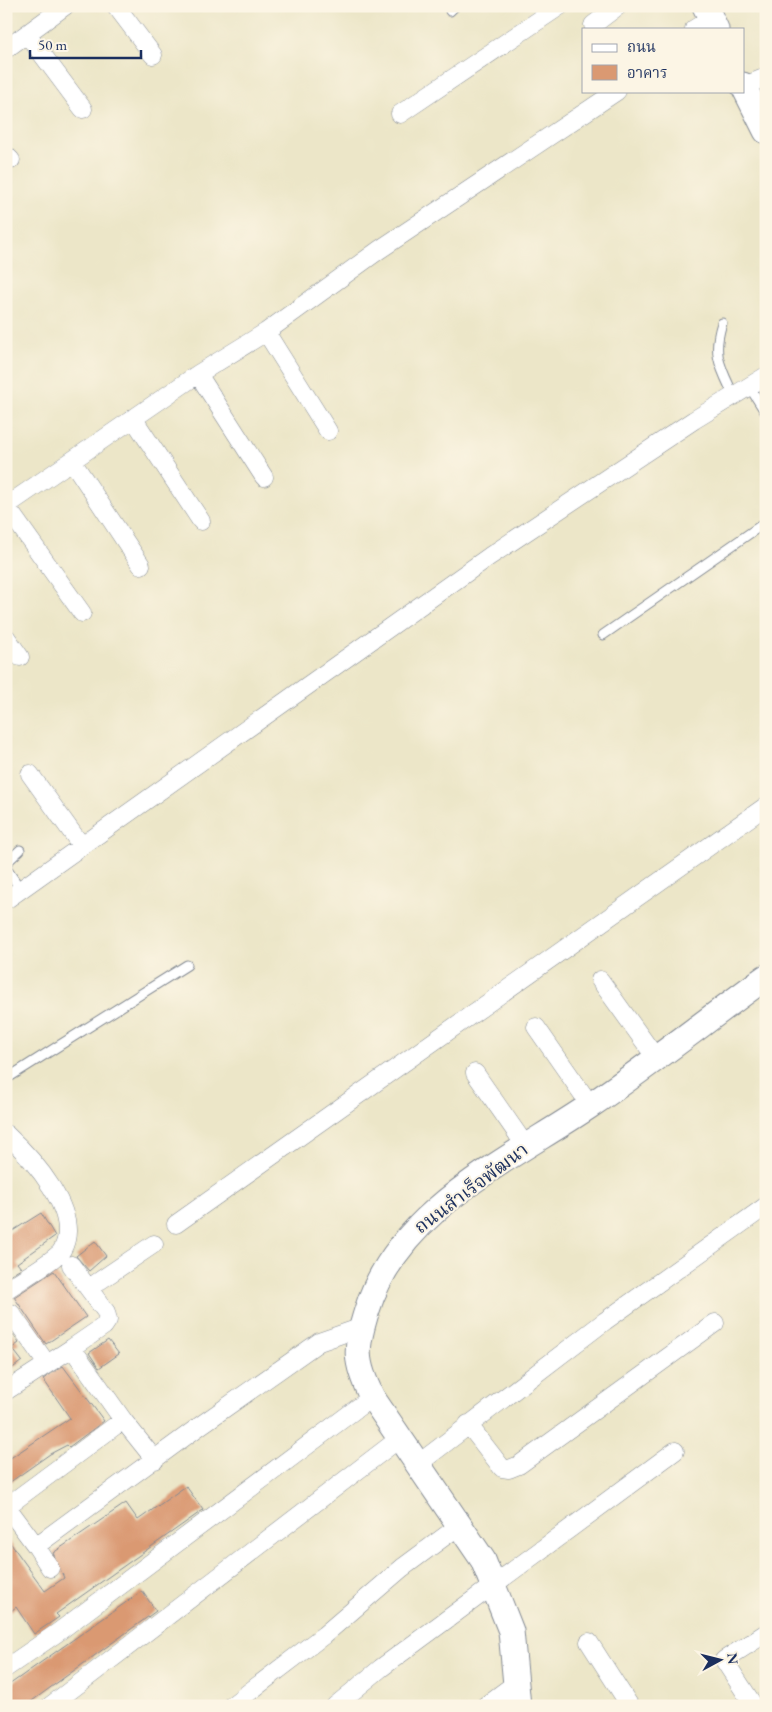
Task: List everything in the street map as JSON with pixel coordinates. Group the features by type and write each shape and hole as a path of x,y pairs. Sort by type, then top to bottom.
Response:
{"street":[{"path":"6,49 65,6"},
{"path":"116,6 153,55"},
{"path":"400,114 560,6"},
{"path":"592,25 618,6"},
{"path":"27,34 83,109"},
{"path":"766,77 751,91 766,131"},
{"path":"82,613 6,506 198,374 266,332 379,250 616,92"},
{"path":"266,332 328,431"},
{"path":"198,374 264,477"},
{"path":"6,900 490,556 733,394 766,376"},
{"path":"133,418 201,521"},
{"path":"72,461 142,565"},
{"path":"6,637 20,657"},
{"path":"30,774 81,846"},
{"path":"176,1224 766,806"},
{"path":"600,980 656,1058"},
{"name":"ถนนสำเร็จพัฒนา","path":"517,1694 511,1631 483,1560 372,1397 360,1374 358,1348 371,1296 403,1242 425,1218 525,1145 591,1106 765,980"},
{"path":"536,1027 591,1106"},
{"path":"475,1072 525,1145"},
{"path":"6,1134 28,1157 56,1196 64,1210 68,1232 61,1252 6,1290"},
{"path":"418,1464 468,1424 766,1206"},
{"path":"88,1288 154,1244"},
{"path":"6,1391 104,1326 108,1320 106,1312 70,1265"},
{"path":"11,1312 47,1364"},
{"path":"468,1424 502,1468 510,1469 519,1465 715,1323"},
{"path":"36,1546 318,1342 362,1327"},
{"path":"72,1348 123,1420 155,1460"},
{"path":"6,1668 57,1633 372,1397"},
{"path":"50,1568 7,1507 123,1420"},
{"path":"50,1706 400,1438"},
{"path":"335,1706 381,1668 675,1451"},
{"path":"231,1706 324,1635 402,1568 460,1525"},
{"path":"757,1701 724,1660 766,1633"},
{"path":"589,1642 630,1706"},
{"path":"485,1706 517,1694"}],"lane":[{"path":"722,323 716,347 718,362 733,394"},
{"path":"749,386 766,413"},
{"path":"603,635 766,522"},
{"path":"6,863 20,850"},
{"path":"6,868 21,890"},
{"path":"6,1079 187,965"}],"building":[{"path":"41,1213 55,1236 17,1263 21,1268 6,1277 6,1235"},
{"path":"95,1241 106,1256 89,1271 76,1256"},
{"path":"54,1271 86,1317 46,1344 14,1297"},
{"path":"12,1333 19,1343 12,1348 22,1361 6,1373 6,1337"},
{"path":"108,1340 119,1354 99,1368 89,1353"},
{"path":"63,1366 104,1421 69,1447 67,1445 50,1454 6,1485 6,1461 70,1418 43,1379"},
{"path":"186,1486 203,1510 56,1614 59,1617 34,1634 16,1607 6,1615 6,1537 45,1591 64,1578 53,1553 126,1503 138,1520"},
{"path":"142,1591 156,1611 25,1706 6,1706 6,1687"}]}
